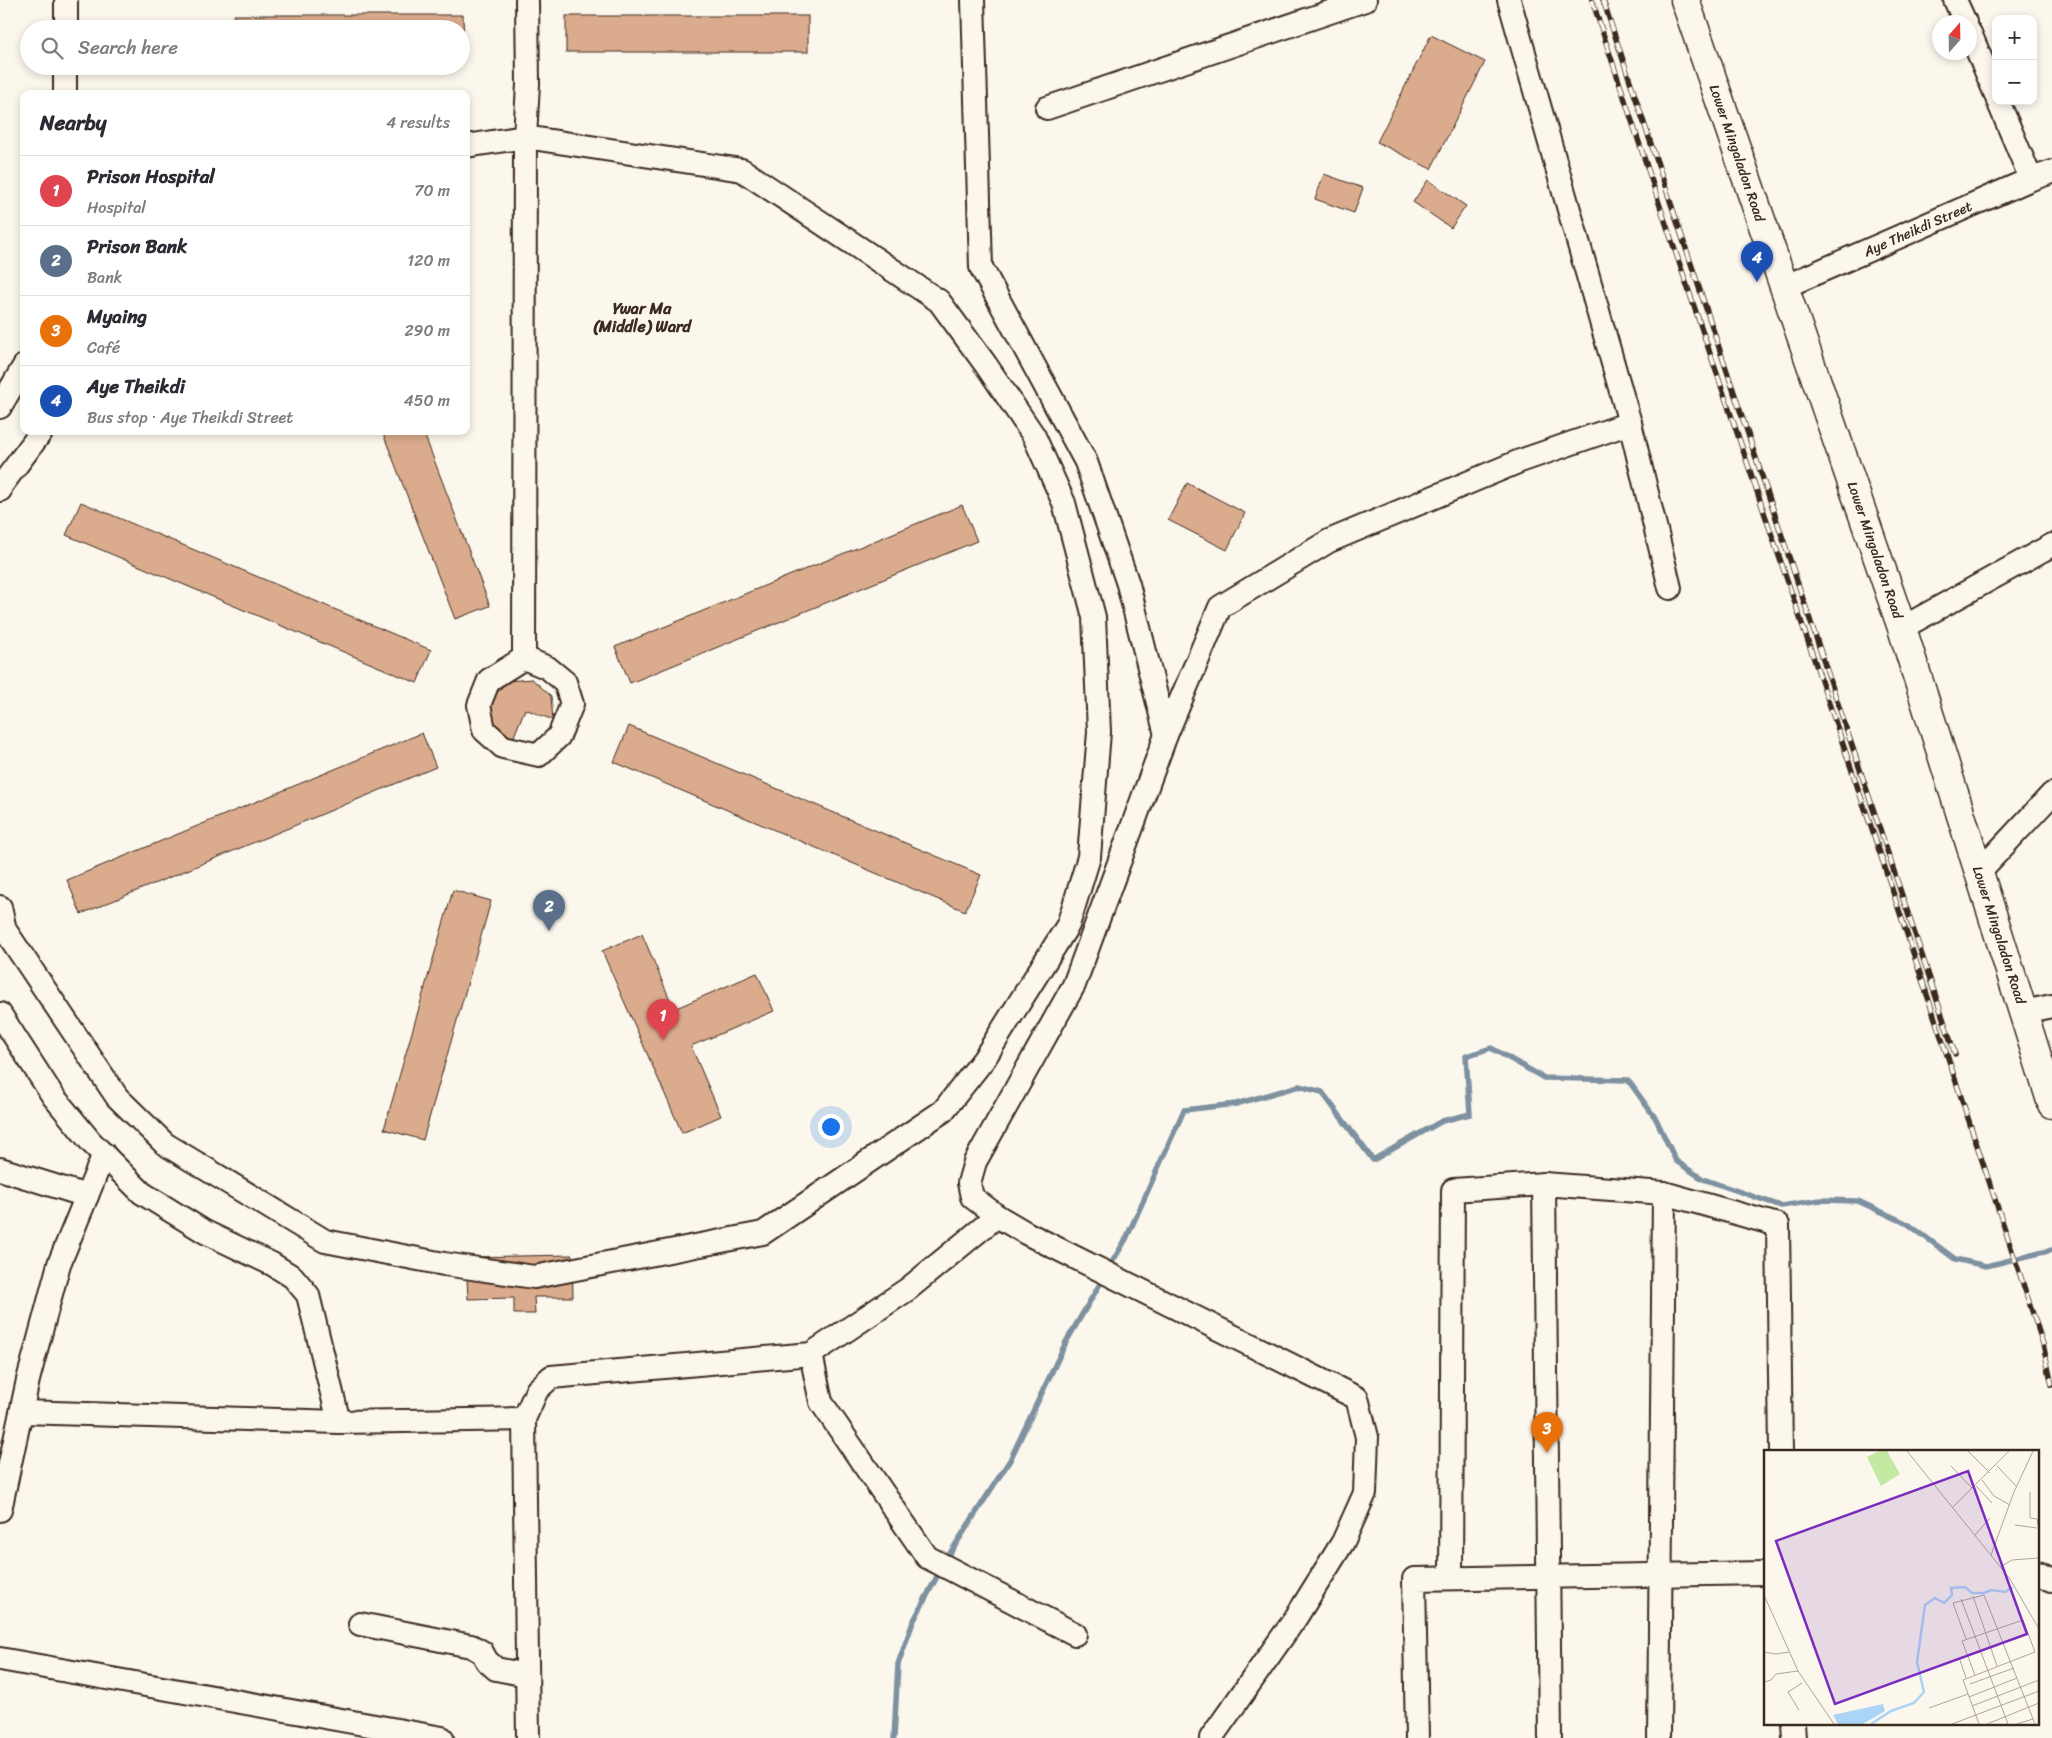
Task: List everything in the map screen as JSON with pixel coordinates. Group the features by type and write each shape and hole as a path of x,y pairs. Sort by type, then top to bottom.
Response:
{"main road":[{"name":"Lower Mingaladon Road","path":"1685,0 1902,628 2052,1104"}],"street":[{"path":"66,0 66,20"},
{"path":"524,658 527,0"},
{"path":"973,0 981,267 1086,462 1128,584 1166,735"},
{"path":"1048,108 1365,0"},
{"path":"1509,0 1630,424 1670,588"},
{"path":"1955,0 1962,15"},
{"path":"1977,50 1992,85"},
{"path":"65,75 65,90"},
{"path":"2000,105 2042,175"},
{"path":"0,907 5,930 117,1097 165,1144 325,1241 444,1264 534,1277 762,1233 943,1111 984,1059 1068,924 1089,857 1099,732 1094,617 1064,503 1034,436 986,365 939,301 742,170 525,136 470,145"},
{"name":"Aye Theikdi Street","path":"1784,287 2042,175"},
{"path":"0,407 20,373"},
{"path":"1211,1738 1296,1619 1343,1542 1365,1493 1367,1437 1357,1398 1026,1233 997,1216 972,1197 969,1183 974,1162 1074,985 1166,735 1220,607 1329,541 1520,461 1630,424"},
{"path":"0,490 39,435"},
{"path":"1902,628 2052,545"},
{"path":"524,658 548,668 565,682 572,704 559,736 538,755 503,747 484,730 479,705 488,680 524,658"},
{"path":"1979,872 2052,794"},
{"path":"2023,1012 2052,1006"},
{"path":"0,1014 53,1096 91,1142 142,1193 205,1232 272,1264 293,1277 308,1295 340,1422"},
{"path":"0,1510 28,1380 59,1264 104,1154"},
{"path":"0,1169 87,1196"},
{"path":"1544,1184 1550,1738"},
{"path":"1452,1578 1452,1190 1544,1184 1664,1193 1778,1224 1781,1450"},
{"path":"1659,1738 1664,1193"},
{"path":"528,1738 524,1418 536,1390 551,1377 811,1354 908,1290 997,1216"},
{"path":"811,1354 821,1402 927,1557 1075,1634"},
{"path":"22,1412 340,1422 524,1418"},
{"path":"1416,1738 1414,1579 1764,1573"},
{"path":"2040,1574 2052,1580"},
{"path":"360,1624 471,1646 482,1652 486,1661 496,1669 528,1675"},
{"path":"0,1659 442,1738"}],"building":[{"path":"234,15 463,15 463,20 234,20"},
{"path":"566,16 808,16 808,52 566,52"},
{"path":"1431,35 1485,62 1431,169 1377,142"},
{"path":"1324,174 1363,188 1354,213 1315,199"},
{"path":"1428,180 1466,206 1451,228 1413,202"},
{"path":"384,435 425,435 490,606 455,619"},
{"path":"1187,483 1245,513 1227,550 1168,520"},
{"path":"81,502 431,650 417,683 66,535"},
{"path":"962,505 977,541 630,683 615,647"},
{"path":"532,679 551,696 553,720 525,709 512,741 493,725 491,700 507,681"},
{"path":"629,726 981,875 965,911 614,762"},
{"path":"422,733 436,767 81,914 67,880"},
{"path":"453,890 491,901 423,1140 384,1129"},
{"path":"642,934 674,1009 757,973 774,1011 691,1046 721,1116 682,1133 602,951"},
{"path":"572,1255 573,1297 534,1297 535,1314 514,1314 514,1298 468,1299 466,1257"}],"waterway":[{"path":"1108,1269 1126,1239 1184,1110 1236,1104 1299,1086 1322,1092 1373,1160 1442,1121 1470,1114 1466,1056 1491,1048 1544,1078 1628,1080 1656,1119 1676,1161 1703,1179 1781,1206 1821,1200 1858,1201 1908,1224 1955,1259 1986,1266 2052,1250"},
{"path":"945,1561 1010,1460 1066,1342 1104,1277"},
{"path":"894,1738 898,1664 913,1622 941,1569"}],"railway":[{"path":"1592,0 1883,862 2043,1344 2052,1385"},
{"path":"1603,0 1955,1054"}],"place":[{"name":"Aye Theikdi","path":"1757,282"},
{"name":"Prison Bank","path":"549,931"},
{"name":"Prison Hospital","path":"663,1040"},
{"name":"Myaing","path":"1547,1453"}],"district":[{"name":"Ywar Ma (Middle) Ward","path":"642,317"}]}
